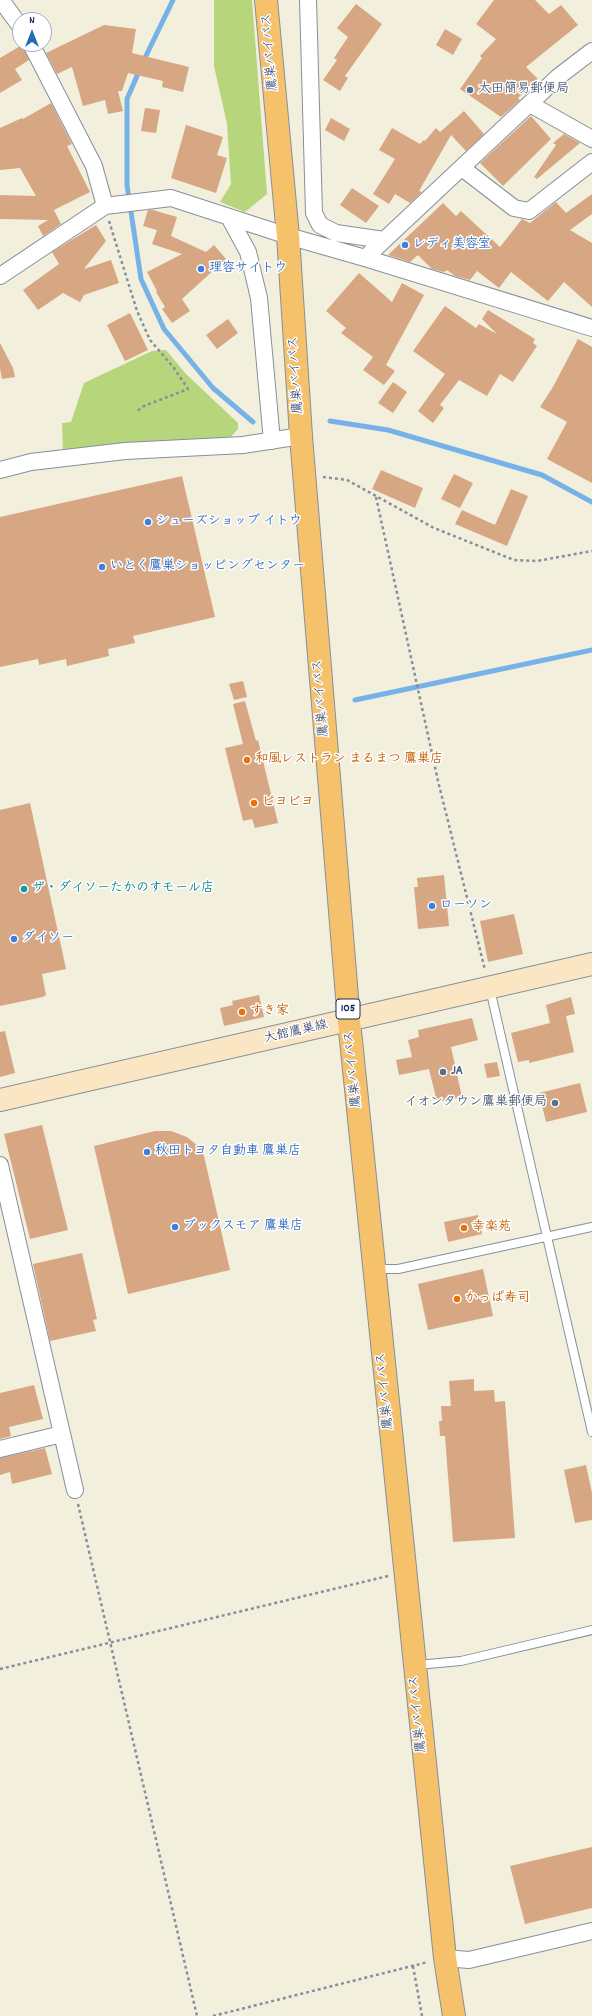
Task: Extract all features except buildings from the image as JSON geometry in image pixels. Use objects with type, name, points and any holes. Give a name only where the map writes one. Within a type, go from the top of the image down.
[{"type":"highway","name":"鷹巣バイパス","points":[[266,0],[288,236],[304,477],[349,1021],[404,1572],[445,1958],[454,2016]]},
{"type":"main road","name":"大館鷹巣線","points":[[0,1100],[592,964]]},
{"type":"street","points":[[1,0],[12,15]]},
{"type":"street","points":[[308,0],[314,213],[320,225],[336,233],[384,240]]},
{"type":"street","points":[[365,258],[558,77],[592,51]]},
{"type":"street","points":[[35,52],[94,166],[105,206]]},
{"type":"street","points":[[530,104],[592,139]]},
{"type":"street","points":[[462,168],[514,208],[529,211],[592,162]]},
{"type":"street","points":[[0,276],[105,206],[171,198],[288,236],[590,324]]},
{"type":"street","points":[[229,217],[248,252],[259,298],[272,441]]},
{"type":"street","points":[[0,470],[31,462],[125,451],[242,445],[301,436]]},
{"type":"street","points":[[0,1165],[75,1490]]},
{"type":"street","points":[[0,1449],[62,1434]]},
{"type":"street","points":[[445,1958],[469,1960],[592,1931]]},
{"type":"lane","points":[[490,988],[592,1432]]},
{"type":"lane","points":[[374,1269],[398,1269],[592,1227]]},
{"type":"lane","points":[[414,1665],[461,1661],[592,1630]]},
{"type":"path","points":[[105,206],[137,311],[150,340],[174,368],[188,389],[144,406],[136,412]]},
{"type":"path","points":[[304,477],[331,477],[347,480],[434,528],[514,560],[536,561],[592,551]]},
{"type":"path","points":[[376,497],[438,781],[490,988]]},
{"type":"path","points":[[75,1490],[198,2016]]},
{"type":"path","points":[[0,1669],[404,1572]]},
{"type":"path","points":[[213,2016],[445,1958]]},
{"type":"path","points":[[413,1966],[422,2016]]},
{"type":"green space","points":[[214,0],[252,0],[267,194],[245,212],[220,202],[231,184],[227,124],[214,66]]},
{"type":"green space","points":[[166,350],[186,374],[238,423],[238,429],[229,439],[63,451],[62,423],[71,422],[84,383],[152,351]]},
{"type":"waterway","points":[[143,62],[173,0]]},
{"type":"waterway","points":[[140,69],[127,99],[127,185],[141,279],[164,329],[213,388],[253,422]]},
{"type":"waterway","points":[[330,421],[388,430],[542,475],[592,502]]},
{"type":"waterway","points":[[355,700],[592,650]]},
{"type":"place","name":"太田簡易郵便局","points":[[470,90]]},
{"type":"place","name":"レディ美容室","points":[[405,245]]},
{"type":"place","name":"理容サイトウ","points":[[201,269]]},
{"type":"place","name":"シューズショップ イトウ","points":[[148,522]]},
{"type":"place","name":"いとく鷹巣ショッピングセンター","points":[[102,567]]},
{"type":"place","name":"和風レストラン まるまつ 鷹巣店","points":[[247,760]]},
{"type":"place","name":"ピヨピヨ","points":[[254,803]]},
{"type":"place","name":"ザ・ダイソーたかのすモール店","points":[[24,889]]},
{"type":"place","name":"ローソン","points":[[432,906]]},
{"type":"place","name":"ダイソー","points":[[14,939]]},
{"type":"place","name":"すき家","points":[[242,1012]]},
{"type":"place","name":"JA","points":[[443,1072]]},
{"type":"place","name":"イオンタウン鷹巣郵便局","points":[[555,1103]]},
{"type":"place","name":"秋田トヨタ自動車 鷹巣店","points":[[147,1152]]},
{"type":"place","name":"ブックスモア 鷹巣店","points":[[175,1227]]},
{"type":"place","name":"幸楽苑","points":[[464,1228]]},
{"type":"place","name":"かっぱ寿司","points":[[457,1299]]}]
